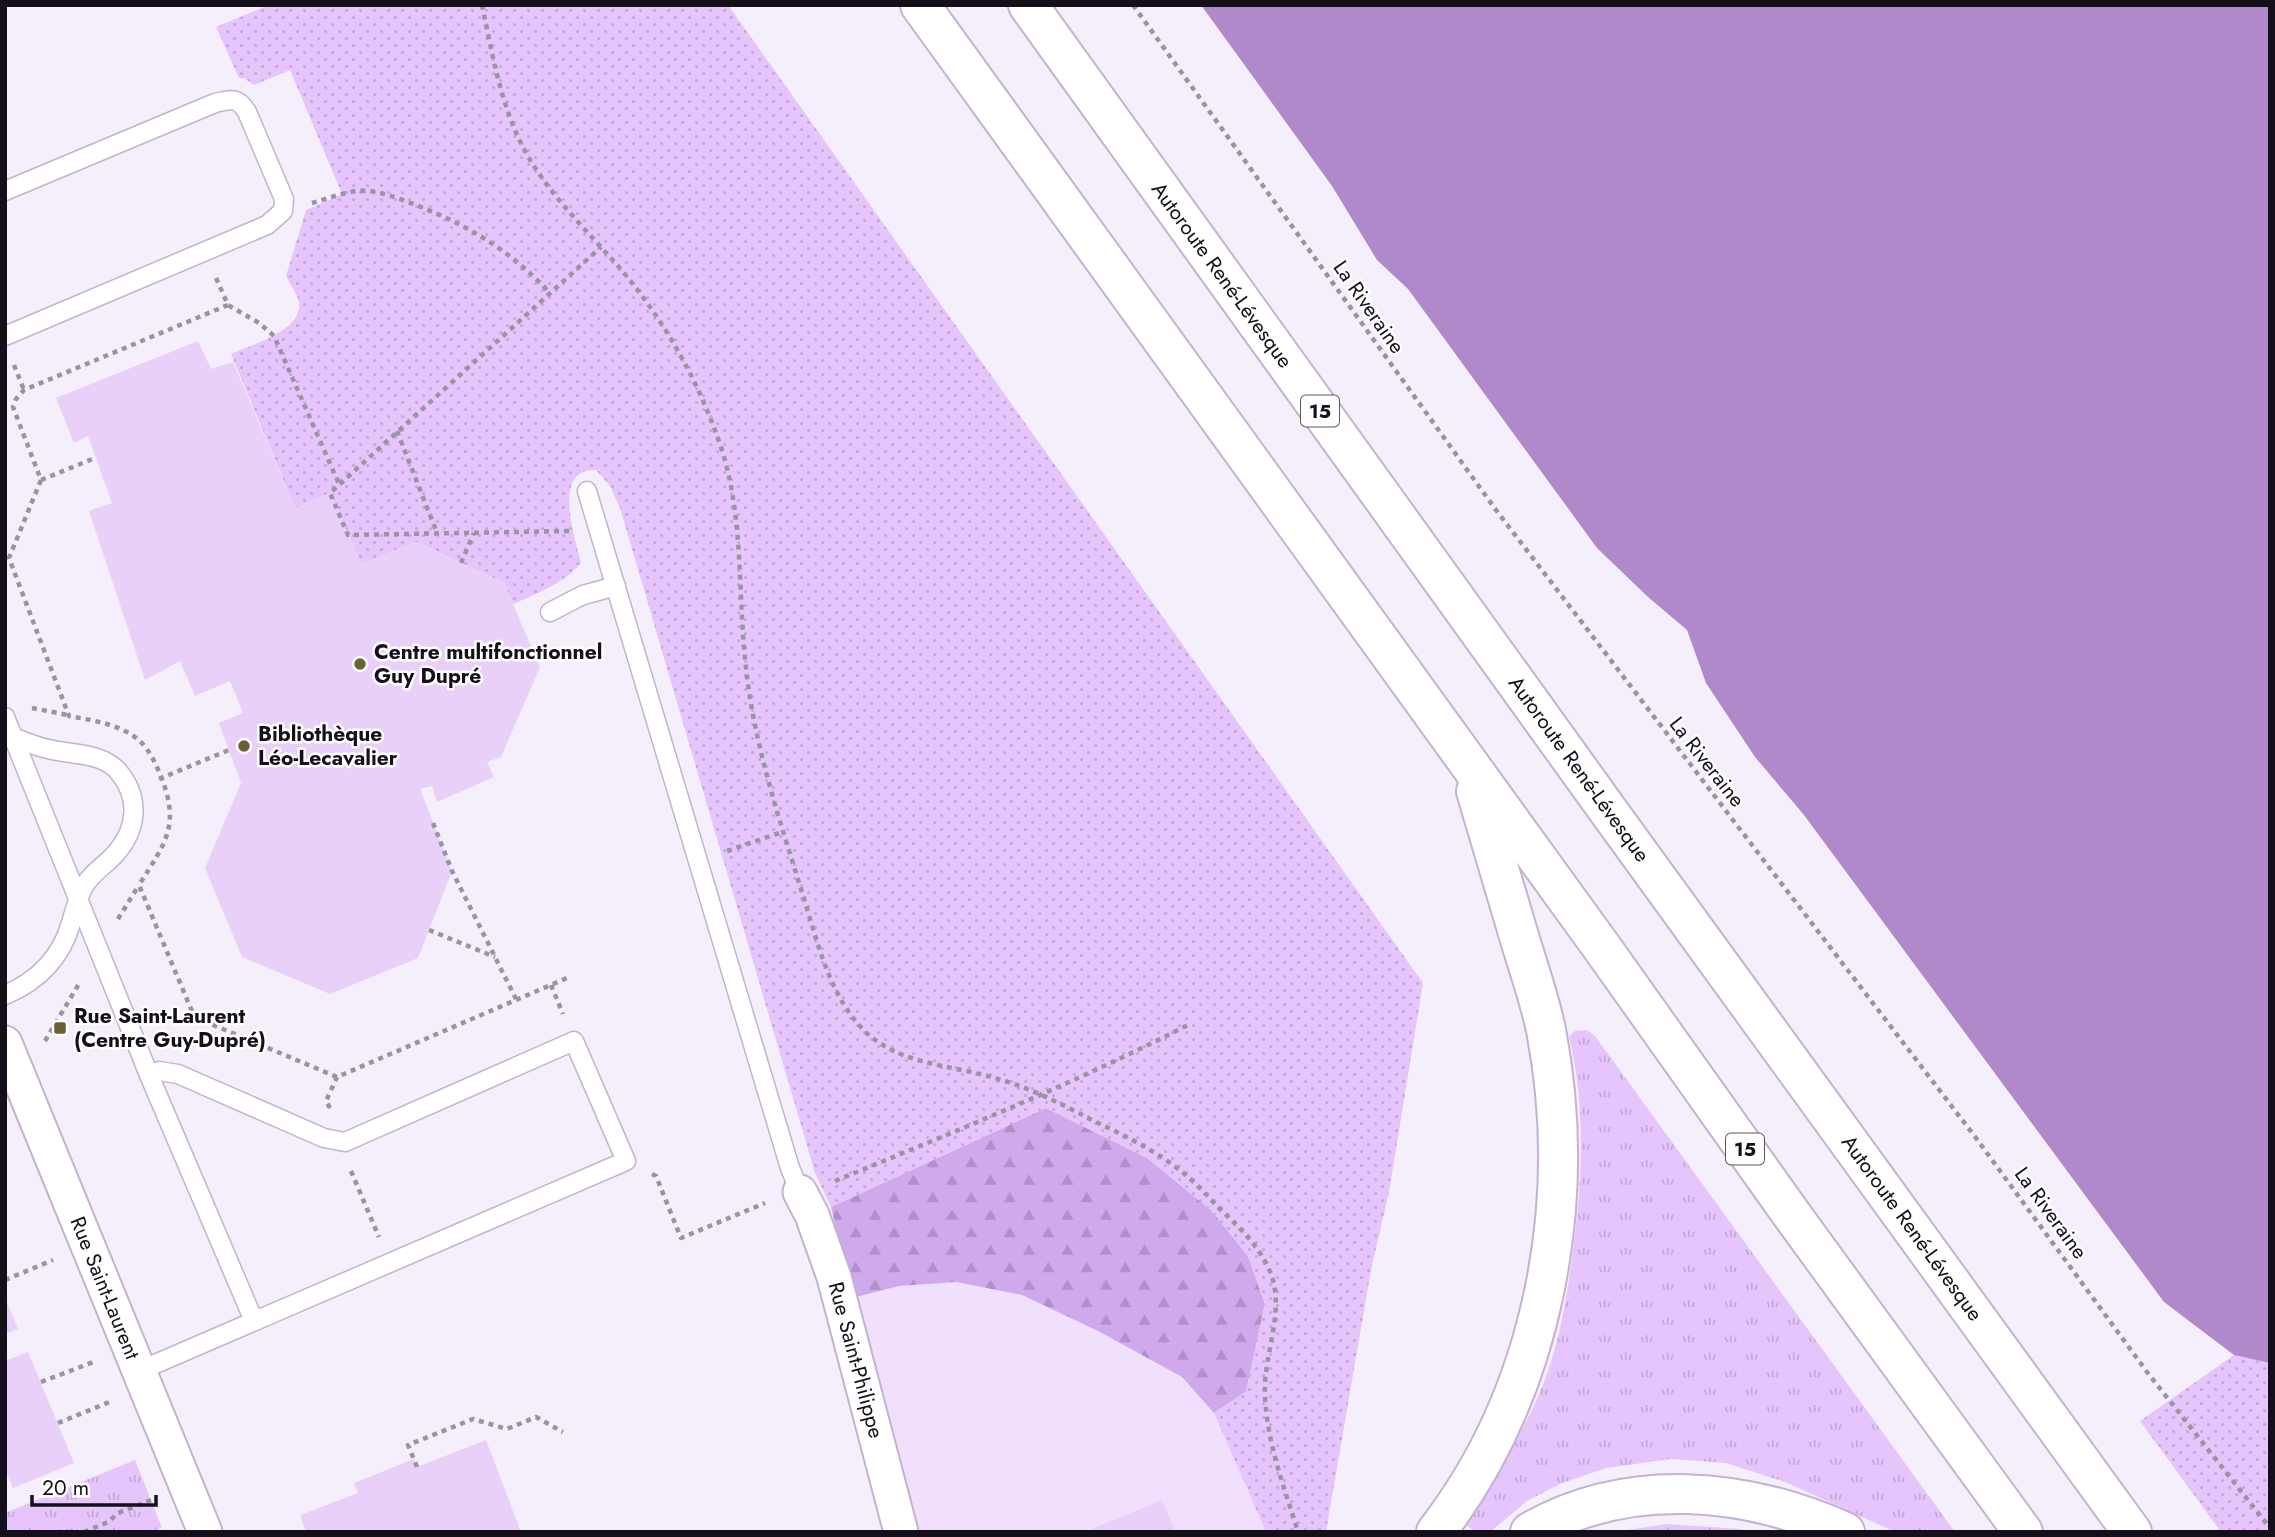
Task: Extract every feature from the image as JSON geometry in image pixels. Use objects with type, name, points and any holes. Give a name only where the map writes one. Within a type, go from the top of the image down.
[{"type":"highway","name":"15","points":[[920,5],[2023,1532]]},
{"type":"highway","name":"Autoroute René-Lévesque","points":[[1028,5],[1604,806],[2132,1532]]},
{"type":"highway","points":[[1436,1532],[1486,1453],[1516,1388],[1546,1287],[1558,1180],[1555,1094],[1545,1030],[1469,766]]},
{"type":"highway","points":[[1530,1532],[1589,1506],[1649,1495],[1686,1493],[1754,1501],[1792,1511],[1845,1532]]},
{"type":"street","name":"Rue Saint-Laurent","points":[[5,1043],[205,1532]]},
{"type":"street","name":"Rue Saint-Philippe","points":[[800,1192],[817,1228],[834,1276],[901,1532]]},
{"type":"lane","points":[[5,191],[215,103],[232,99],[242,103],[247,112],[284,199],[283,211],[267,225],[5,336]]},
{"type":"lane","points":[[587,491],[790,1168],[800,1192]]},
{"type":"lane","points":[[550,612],[583,595],[617,586]]},
{"type":"lane","points":[[5,717],[9,736],[79,896],[149,1075],[254,1321]]},
{"type":"lane","points":[[5,995],[30,983],[44,971],[63,944],[79,896],[86,883],[116,853],[127,837],[134,821],[135,805],[130,790],[111,764],[88,756],[47,749],[9,736]]},
{"type":"lane","points":[[139,1371],[626,1161],[574,1041],[345,1142],[324,1138],[178,1073],[159,1071],[149,1075]]},
{"type":"path","points":[[482,5],[505,102],[523,148],[549,188],[648,303],[693,379],[719,439],[734,511],[750,698],[782,832],[831,978],[844,1004],[859,1026],[875,1040],[910,1059],[1001,1079],[1042,1095],[1124,1135],[1168,1161],[1190,1178],[1261,1254],[1273,1278],[1278,1305],[1265,1388],[1268,1430],[1275,1462],[1298,1532]]},
{"type":"path","name":"La Riveraine","points":[[1133,5],[1496,510],[1976,1138],[2147,1372],[2270,1528]]},
{"type":"path","points":[[342,194],[368,191],[408,202],[457,223],[498,246],[526,268],[549,292]]},
{"type":"path","points":[[574,531],[348,535],[330,493],[601,247]]},
{"type":"path","points":[[212,270],[228,305],[274,336],[340,485]]},
{"type":"path","points":[[69,716],[9,558],[41,480],[13,407],[24,390],[228,305]]},
{"type":"path","points":[[397,431],[437,533]]},
{"type":"path","points":[[41,480],[95,458]]},
{"type":"path","points":[[461,563],[474,533]]},
{"type":"path","points":[[29,707],[113,726],[132,736],[149,750],[162,778],[171,805],[170,825],[162,850],[116,923]]},
{"type":"path","points":[[162,778],[229,750]]},
{"type":"path","points":[[433,823],[452,871],[516,999]]},
{"type":"path","points":[[698,861],[782,832]]},
{"type":"path","points":[[139,885],[191,1009],[199,1018],[337,1077]]},
{"type":"path","points":[[429,930],[495,957]]},
{"type":"path","points":[[332,1111],[326,1101],[337,1077],[567,978]]},
{"type":"path","points":[[43,1044],[80,982]]},
{"type":"path","points":[[834,1182],[1042,1095],[1121,1060],[1188,1026]]},
{"type":"path","points":[[348,1163],[383,1247]]},
{"type":"path","points":[[656,1176],[681,1238],[766,1202]]},
{"type":"path","points":[[5,1280],[57,1258]]},
{"type":"path","points":[[41,1382],[98,1360]]},
{"type":"path","points":[[58,1423],[114,1400]]},
{"type":"path","points":[[417,1467],[408,1445],[474,1419],[507,1429],[536,1417],[563,1432]]},
{"type":"path","points":[[84,1532],[108,1522],[118,1513],[155,1498]]},
{"type":"path","points":[[57,1532],[71,1532]]},
{"type":"shaded area","points":[[1201,5],[2270,5],[2270,1363],[2234,1355],[2164,1302],[1804,815],[1755,757],[1706,683],[1687,630],[1597,548],[1408,289],[1377,260],[1332,186]]},
{"type":"shaded area","points":[[956,1282],[1022,1295],[1098,1331],[1182,1377],[1214,1413],[1266,1532],[917,1532],[852,1298],[899,1286]]},
{"type":"green space","points":[[269,5],[728,5],[1423,983],[1389,1192],[1371,1270],[1326,1532],[1266,1532],[1214,1413],[1246,1391],[1265,1304],[1248,1256],[1211,1210],[1147,1158],[1046,1108],[831,1207],[815,1173],[620,508],[610,486],[596,470],[582,472],[574,480],[570,492],[571,522],[581,563],[558,582],[513,604],[504,583],[416,542],[361,564],[330,493],[295,508],[231,354],[263,341],[293,321],[299,302],[286,276],[306,210],[342,194],[290,70],[254,85],[244,78],[239,78],[216,27]]},
{"type":"green space","points":[[1587,1030],[1595,1036],[1955,1532],[1895,1532],[1785,1482],[1726,1463],[1671,1459],[1606,1468],[1560,1484],[1527,1501],[1490,1532],[1475,1532],[1464,1523],[1503,1463],[1529,1415],[1544,1383],[1559,1333],[1578,1208],[1581,1150],[1575,1064],[1569,1036],[1575,1031]]},
{"type":"green space","points":[[1046,1108],[1147,1158],[1211,1210],[1248,1256],[1265,1304],[1246,1392],[1214,1413],[1182,1377],[1098,1331],[1022,1295],[956,1282],[899,1286],[852,1298],[831,1207]]},
{"type":"green space","points":[[2234,1355],[2270,1363],[2270,1532],[2221,1532],[2140,1421]]},
{"type":"green space","points":[[135,1460],[162,1528],[153,1532],[5,1532],[5,1513]]},
{"type":"green space","points":[[1667,1524],[1740,1529],[1750,1532],[1614,1532]]},
{"type":"building","name":"Centre multifonctionnel Guy Dupré","points":[[198,341],[211,369],[233,362],[295,508],[330,493],[361,564],[415,542],[504,583],[540,667],[501,757],[487,762],[494,777],[437,802],[432,786],[420,789],[452,871],[418,958],[330,994],[242,957],[205,868],[241,783],[219,723],[243,713],[230,681],[195,696],[180,661],[145,680],[89,511],[112,503],[88,436],[74,443],[56,398]]},
{"type":"building","points":[[5,1297],[18,1329],[5,1334]]},
{"type":"building","points":[[28,1352],[74,1463],[13,1488],[5,1469],[5,1361]]},
{"type":"building","points":[[486,1440],[521,1532],[306,1532],[300,1515],[358,1493],[354,1483],[414,1459],[417,1467]]},
{"type":"building","points":[[1162,1500],[1175,1532],[1084,1532]]},
{"type":"place","name":"Centre multifonctionnel Guy Dupré","points":[[360,664]]},
{"type":"place","name":"Bibliothèque Léo-Lecavalier","points":[[244,746]]},
{"type":"place","name":"Rue Saint-Laurent (Centre Guy-Dupré)","points":[[60,1028]]}]
